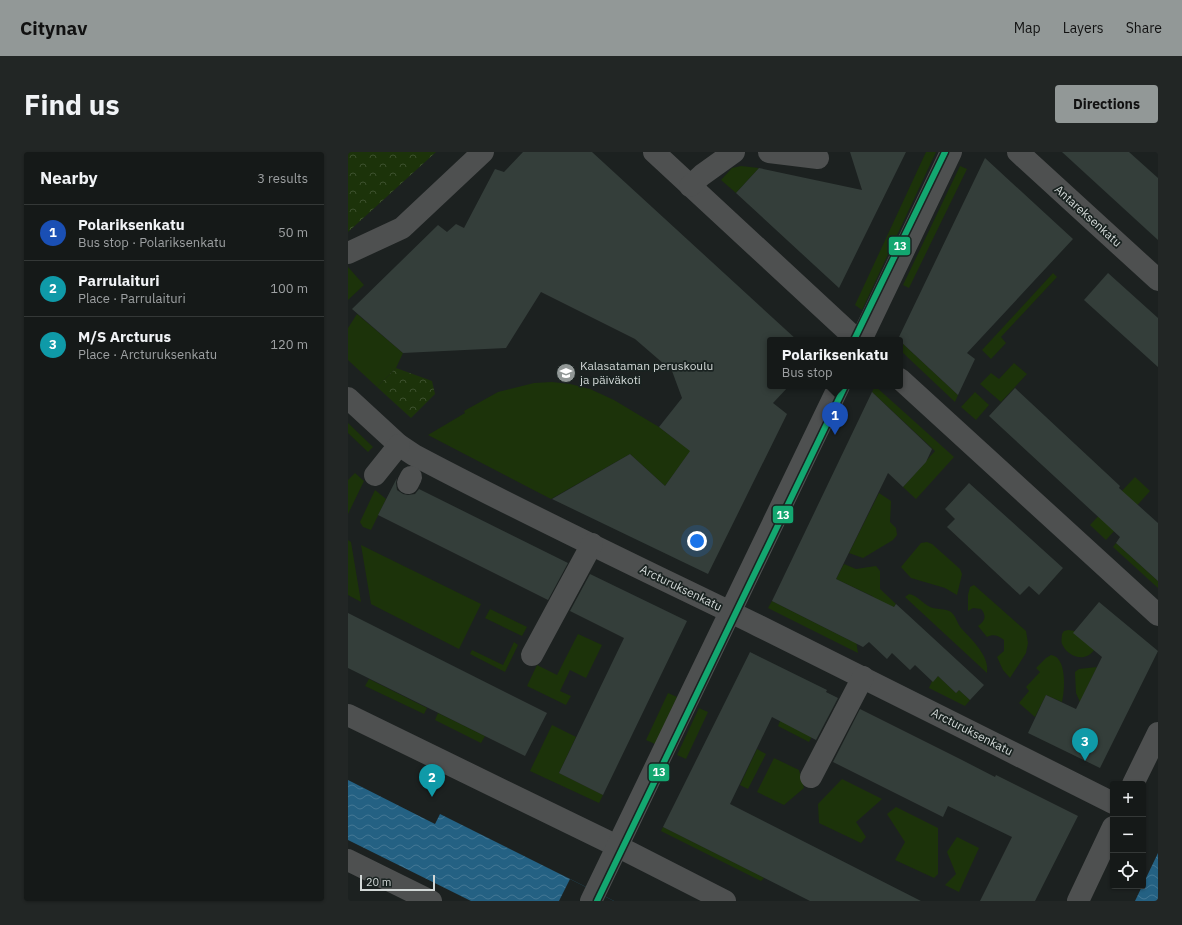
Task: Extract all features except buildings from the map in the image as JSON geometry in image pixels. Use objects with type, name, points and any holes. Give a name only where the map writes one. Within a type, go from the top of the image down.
[{"type":"street","points":[[348,253],[402,228],[483,152]]},
{"type":"street","points":[[654,152],[854,337]]},
{"type":"street","points":[[690,186],[702,175],[734,152]]},
{"type":"street","points":[[769,152],[818,158]]},
{"type":"street","points":[[862,337],[951,152]]},
{"type":"street","name":"Antareksenkatu","points":[[1018,152],[1158,280]]},
{"type":"street","points":[[903,383],[1158,615]]},
{"type":"street","points":[[593,896],[839,389]]},
{"type":"street","name":"Arcturuksenkatu","points":[[348,398],[399,445],[418,458],[863,677],[1110,801]]},
{"type":"street","points":[[375,475],[399,445]]},
{"type":"street","points":[[532,655],[592,544]]},
{"type":"street","points":[[811,777],[863,677]]},
{"type":"street","points":[[348,715],[618,846],[725,901]]},
{"type":"street","points":[[1134,781],[1158,733]]},
{"type":"street","points":[[1078,901],[1110,833]]},
{"type":"street","points":[[348,860],[431,901]]},
{"type":"green space","points":[[348,152],[436,152],[348,232]]},
{"type":"green space","points":[[926,152],[936,152],[862,310],[855,305]]},
{"type":"green space","points":[[741,166],[759,168],[736,193],[721,180],[732,168]]},
{"type":"green space","points":[[960,166],[967,169],[909,288],[903,285]]},
{"type":"green space","points":[[348,267],[364,285],[348,300]]},
{"type":"green space","points":[[1053,273],[1057,277],[1001,337],[1006,343],[991,359],[982,350]]},
{"type":"green space","points":[[357,314],[403,353],[396,368],[377,387],[348,360],[348,328]]},
{"type":"green space","points":[[903,344],[958,395],[955,402],[903,353]]},
{"type":"green space","points":[[1014,363],[1027,374],[1001,402],[980,384],[991,373],[999,379]]},
{"type":"green space","points":[[396,368],[432,381],[435,394],[411,418],[377,387]]},
{"type":"green space","points":[[552,382],[570,384],[590,389],[614,400],[659,427],[677,441],[691,442],[692,449],[665,486],[630,454],[551,499],[428,435],[465,413],[464,411],[498,392],[534,383]]},
{"type":"green space","points":[[874,389],[878,389],[954,457],[916,499],[903,487],[935,451],[872,392]]},
{"type":"green space","points":[[975,392],[989,405],[976,420],[961,407]]},
{"type":"green space","points":[[348,423],[373,447],[368,452],[348,433]]},
{"type":"green space","points":[[355,473],[364,481],[348,514],[348,480]]},
{"type":"green space","points":[[1135,477],[1150,491],[1106,540],[1090,525]]},
{"type":"green space","points":[[375,490],[386,499],[371,530],[363,527],[360,522]]},
{"type":"green space","points":[[879,493],[891,501],[890,522],[896,528],[897,535],[893,540],[863,558],[849,553]]},
{"type":"green space","points":[[348,540],[351,542],[361,602],[348,595]]},
{"type":"green space","points":[[927,542],[932,544],[960,569],[962,574],[957,595],[945,588],[911,578],[901,567],[921,543]]},
{"type":"green space","points":[[1116,543],[1158,581],[1158,588],[1113,547]]},
{"type":"green space","points":[[361,545],[481,604],[459,649],[371,604]]},
{"type":"green space","points":[[844,564],[856,569],[876,566],[880,571],[880,589],[896,604],[889,613],[872,596],[836,579]]},
{"type":"green space","points":[[974,585],[1026,631],[1028,643],[1026,653],[1010,678],[1003,670],[997,657],[1004,651],[1004,640],[996,636],[987,637],[978,626],[985,616],[981,609],[973,608],[968,611],[968,595],[970,587]]},
{"type":"green space","points":[[909,594],[915,596],[930,607],[946,610],[953,614],[961,628],[983,654],[986,660],[987,673],[905,597]]},
{"type":"green space","points":[[772,601],[851,641],[856,640],[858,653],[768,608]]},
{"type":"green space","points":[[490,609],[527,627],[522,636],[485,618]]},
{"type":"green space","points":[[1064,631],[1075,631],[1094,650],[1090,654],[1082,657],[1077,657],[1068,652],[1062,644],[1062,634]]},
{"type":"green space","points":[[578,634],[602,645],[586,678],[570,670],[560,691],[571,696],[566,705],[527,686],[537,665],[557,675]]},
{"type":"green space","points":[[514,642],[518,645],[505,672],[470,654],[472,650],[503,665]]},
{"type":"green space","points":[[1051,655],[1056,657],[1060,662],[1064,675],[1062,702],[1046,695],[1035,717],[1019,703],[1029,691],[1026,687],[1040,672],[1036,668]]},
{"type":"green space","points":[[1097,667],[1080,702],[1076,693],[1075,672],[1079,669]]},
{"type":"green space","points":[[938,676],[956,693],[959,690],[970,700],[965,706],[929,688],[932,681]]},
{"type":"green space","points":[[369,679],[427,708],[424,714],[365,686]]},
{"type":"green space","points":[[668,693],[677,697],[655,744],[646,740]]},
{"type":"green space","points":[[699,708],[708,712],[686,759],[677,755]]},
{"type":"green space","points":[[438,713],[485,736],[481,743],[435,720]]},
{"type":"green space","points":[[780,721],[818,724],[809,742],[778,726]]},
{"type":"green space","points":[[552,725],[576,737],[559,773],[603,795],[599,803],[530,771]]},
{"type":"green space","points":[[757,749],[766,754],[748,789],[740,785]]},
{"type":"green space","points":[[774,758],[799,770],[804,788],[784,805],[757,792]]},
{"type":"green space","points":[[842,779],[882,799],[856,822],[866,837],[861,843],[819,823],[818,804]]},
{"type":"green space","points":[[896,807],[938,828],[938,874],[934,878],[895,860],[905,842],[887,814]]},
{"type":"green space","points":[[663,827],[764,878],[761,881],[661,831]]},
{"type":"green space","points":[[957,837],[979,848],[959,892],[945,885],[956,874],[947,852]]},
{"type":"water","points":[[348,780],[435,824],[440,814],[614,901],[471,901],[348,840]]},
{"type":"water","points":[[1158,853],[1158,901],[1135,901],[1141,889],[1146,889],[1146,878]]},
{"type":"pier","points":[[570,879],[614,901],[559,901]]},
{"type":"transit line","name":"13","points":[[855,337],[945,152]]},
{"type":"transit line","name":"13","points":[[597,901],[844,389]]},
{"type":"place","name":"Kalasataman peruskoulu ja päiväkoti","points":[[566,373]]},
{"type":"place","name":"Polariksenkatu","points":[[835,435]]},
{"type":"place","name":"M/S Arcturus","points":[[1085,761]]},
{"type":"place","name":"Parrulaituri","points":[[432,797]]}]
